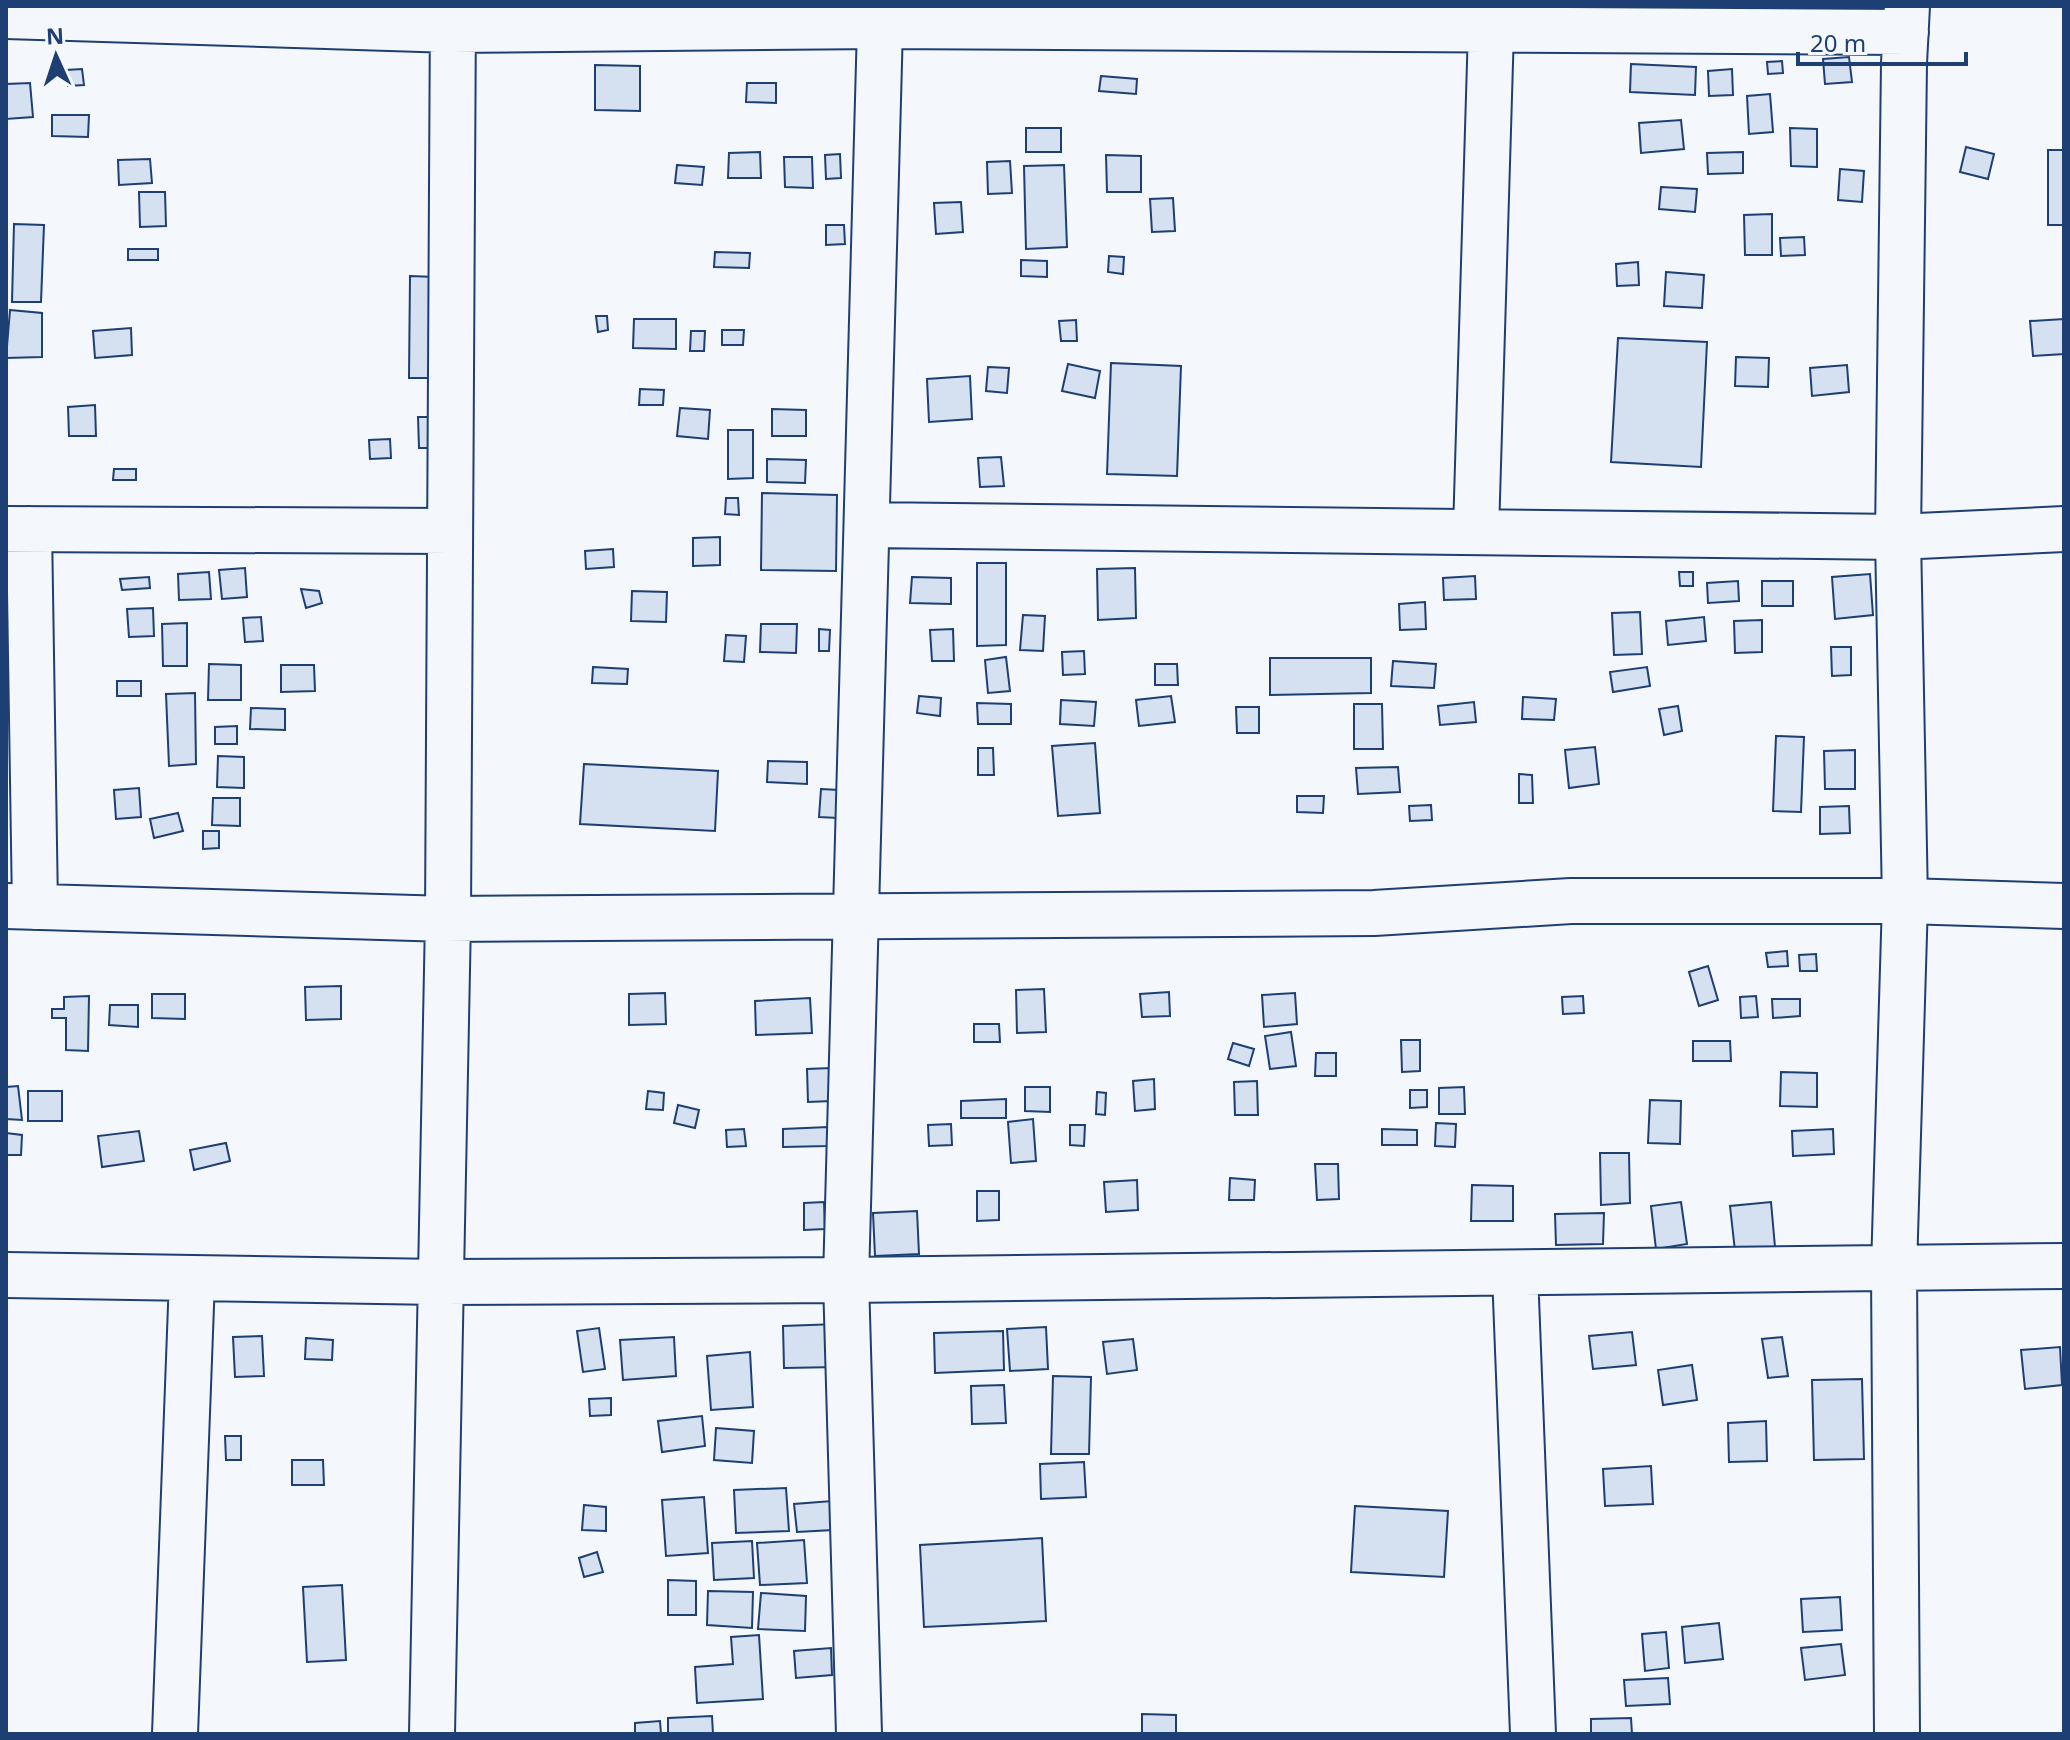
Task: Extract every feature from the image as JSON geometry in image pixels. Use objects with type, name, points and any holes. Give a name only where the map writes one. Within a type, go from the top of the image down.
[{"type":"street","points":[[11,13],[880,26],[1491,29],[1907,19],[1898,537],[1905,901],[1894,1269],[1897,1734]]},
{"type":"street","points":[[432,1734],[448,919],[453,18]]},
{"type":"street","points":[[859,1734],[846,1280],[880,26]]},
{"type":"street","points":[[1476,532],[1491,29]]},
{"type":"street","points":[[867,525],[1898,537],[2064,529]]},
{"type":"street","points":[[450,531],[18,529],[21,906],[448,919],[1374,913],[1571,901],[1905,901],[2064,906]]},
{"type":"street","points":[[6,1275],[440,1282],[2064,1266]]},
{"type":"street","points":[[1515,1273],[1533,1734]]},
{"type":"street","points":[[175,1734],[192,1279]]},
{"type":"building","points":[[1849,57],[1852,82],[1825,84],[1823,59]]},
{"type":"building","points":[[1782,61],[1783,73],[1768,74],[1767,62]]},
{"type":"building","points":[[1631,64],[1696,67],[1695,95],[1630,92]]},
{"type":"building","points":[[595,65],[640,66],[640,111],[595,110]]},
{"type":"building","points":[[82,69],[84,85],[68,86],[66,70]]},
{"type":"building","points":[[1732,69],[1733,95],[1709,96],[1708,71]]},
{"type":"building","points":[[1101,76],[1137,79],[1136,94],[1099,91]]},
{"type":"building","points":[[30,83],[33,117],[6,119],[6,84]]},
{"type":"building","points":[[747,83],[776,83],[776,103],[746,102]]},
{"type":"building","points":[[1770,94],[1773,132],[1749,134],[1747,96]]},
{"type":"building","points":[[52,115],[89,115],[88,137],[52,136]]},
{"type":"building","points":[[1681,120],[1684,149],[1641,153],[1639,123]]},
{"type":"building","points":[[1026,128],[1061,128],[1061,152],[1026,152]]},
{"type":"building","points":[[1790,128],[1817,129],[1817,167],[1791,166]]},
{"type":"building","points":[[1966,147],[1994,154],[1988,179],[1960,172]]},
{"type":"building","points":[[2048,150],[2064,150],[2064,225],[2048,225]]},
{"type":"building","points":[[760,152],[761,178],[728,178],[729,153]]},
{"type":"building","points":[[1743,152],[1743,173],[1708,174],[1707,153]]},
{"type":"building","points":[[840,154],[841,178],[826,179],[825,155]]},
{"type":"building","points":[[1106,155],[1141,156],[1141,192],[1107,192]]},
{"type":"building","points":[[784,157],[812,157],[813,188],[785,187]]},
{"type":"building","points":[[150,159],[152,183],[119,185],[118,160]]},
{"type":"building","points":[[1010,161],[1012,193],[988,194],[987,162]]},
{"type":"building","points":[[677,165],[704,167],[702,185],[675,183]]},
{"type":"building","points":[[1064,165],[1067,247],[1026,249],[1024,166]]},
{"type":"building","points":[[1840,169],[1864,171],[1862,202],[1838,200]]},
{"type":"building","points":[[1661,187],[1697,189],[1695,212],[1659,209]]},
{"type":"building","points":[[139,192],[165,192],[166,226],[140,227]]},
{"type":"building","points":[[1173,198],[1175,231],[1152,232],[1150,199]]},
{"type":"building","points":[[961,202],[963,232],[936,234],[934,203]]},
{"type":"building","points":[[1772,214],[1772,255],[1745,255],[1744,215]]},
{"type":"building","points":[[14,224],[44,225],[41,302],[12,302]]},
{"type":"building","points":[[826,225],[844,225],[845,244],[826,245]]},
{"type":"building","points":[[1804,237],[1805,255],[1781,256],[1780,238]]},
{"type":"building","points":[[128,249],[158,249],[158,260],[128,260]]},
{"type":"building","points":[[715,252],[750,253],[749,268],[714,267]]},
{"type":"building","points":[[1109,256],[1124,257],[1123,274],[1108,272]]},
{"type":"building","points":[[1021,260],[1047,261],[1047,277],[1021,276]]},
{"type":"building","points":[[1638,262],[1639,285],[1617,286],[1616,264]]},
{"type":"building","points":[[1666,272],[1704,275],[1702,308],[1664,306]]},
{"type":"building","points":[[410,276],[435,277],[434,378],[409,378]]},
{"type":"building","points":[[10,310],[42,313],[42,357],[6,358]]},
{"type":"building","points":[[596,316],[607,316],[608,330],[598,332]]},
{"type":"building","points":[[634,319],[676,319],[676,349],[633,348]]},
{"type":"building","points":[[2064,319],[2064,354],[2033,356],[2030,321]]},
{"type":"building","points":[[1076,320],[1077,341],[1061,341],[1059,321]]},
{"type":"building","points":[[131,328],[132,355],[95,358],[93,331]]},
{"type":"building","points":[[722,330],[744,330],[743,345],[722,345]]},
{"type":"building","points":[[691,331],[705,331],[704,351],[690,351]]},
{"type":"building","points":[[1618,338],[1707,342],[1701,467],[1611,462]]},
{"type":"building","points":[[1736,357],[1769,358],[1768,387],[1735,386]]},
{"type":"building","points":[[1111,363],[1181,366],[1177,476],[1107,474]]},
{"type":"building","points":[[1068,364],[1100,371],[1095,398],[1062,391]]},
{"type":"building","points":[[1847,365],[1849,392],[1812,396],[1810,368]]},
{"type":"building","points":[[988,367],[1009,368],[1007,393],[986,391]]},
{"type":"building","points":[[970,376],[972,419],[929,422],[927,379]]},
{"type":"building","points":[[640,389],[664,390],[663,405],[639,405]]},
{"type":"building","points":[[95,405],[96,436],[69,436],[68,407]]},
{"type":"building","points":[[680,408],[710,410],[708,439],[677,436]]},
{"type":"building","points":[[772,409],[806,410],[806,436],[772,436]]},
{"type":"building","points":[[418,417],[439,417],[439,448],[419,448]]},
{"type":"building","points":[[728,430],[753,430],[753,478],[728,479]]},
{"type":"building","points":[[390,439],[391,458],[370,459],[369,440]]},
{"type":"building","points":[[1001,457],[1004,486],[980,487],[978,458]]},
{"type":"building","points":[[767,459],[806,460],[805,483],[767,482]]},
{"type":"building","points":[[114,469],[136,469],[136,480],[113,480]]},
{"type":"building","points":[[762,493],[837,495],[836,571],[761,570]]},
{"type":"building","points":[[726,498],[738,498],[739,515],[725,514]]},
{"type":"building","points":[[720,537],[720,565],[693,566],[693,538]]},
{"type":"building","points":[[613,549],[614,567],[586,569],[585,551]]},
{"type":"building","points":[[977,563],[1006,563],[1006,645],[977,646]]},
{"type":"building","points":[[245,568],[247,597],[222,599],[219,570]]},
{"type":"building","points":[[1135,568],[1136,618],[1098,620],[1097,569]]},
{"type":"building","points":[[209,572],[211,599],[179,600],[178,574]]},
{"type":"building","points":[[1679,572],[1693,572],[1693,586],[1680,586]]},
{"type":"building","points":[[1870,574],[1873,615],[1835,619],[1832,577]]},
{"type":"building","points":[[1475,576],[1476,599],[1444,600],[1443,578]]},
{"type":"building","points":[[149,577],[150,588],[122,590],[120,579]]},
{"type":"building","points":[[912,577],[951,578],[951,604],[910,603]]},
{"type":"building","points":[[1738,581],[1739,601],[1708,603],[1707,583]]},
{"type":"building","points":[[1762,581],[1793,581],[1793,606],[1762,606]]},
{"type":"building","points":[[301,589],[319,591],[322,603],[306,608]]},
{"type":"building","points":[[632,591],[667,592],[666,622],[631,621]]},
{"type":"building","points":[[1425,602],[1426,629],[1400,630],[1399,604]]},
{"type":"building","points":[[153,608],[154,636],[129,637],[127,609]]},
{"type":"building","points":[[1640,612],[1642,654],[1614,655],[1612,613]]},
{"type":"building","points":[[1023,615],[1045,616],[1043,651],[1020,650]]},
{"type":"building","points":[[261,617],[263,641],[245,642],[243,618]]},
{"type":"building","points":[[1704,617],[1706,641],[1668,645],[1666,621]]},
{"type":"building","points":[[1762,620],[1762,652],[1735,653],[1734,621]]},
{"type":"building","points":[[187,623],[187,666],[163,666],[162,624]]},
{"type":"building","points":[[761,624],[797,624],[796,653],[760,652]]},
{"type":"building","points":[[819,629],[830,630],[829,651],[819,651]]},
{"type":"building","points":[[953,629],[954,661],[932,661],[930,630]]},
{"type":"building","points":[[726,635],[746,636],[744,662],[724,661]]},
{"type":"building","points":[[1831,647],[1851,647],[1851,675],[1832,676]]},
{"type":"building","points":[[1084,651],[1085,674],[1063,675],[1062,652]]},
{"type":"building","points":[[1006,657],[1010,691],[988,693],[985,660]]},
{"type":"building","points":[[1270,658],[1371,658],[1371,693],[1270,695]]},
{"type":"building","points":[[1393,661],[1436,664],[1434,688],[1391,686]]},
{"type":"building","points":[[209,664],[241,665],[241,700],[208,700]]},
{"type":"building","points":[[1155,664],[1177,664],[1178,685],[1155,685]]},
{"type":"building","points":[[281,665],[314,665],[315,691],[281,692]]},
{"type":"building","points":[[593,667],[628,669],[627,684],[592,683]]},
{"type":"building","points":[[1647,667],[1650,686],[1613,692],[1610,672]]},
{"type":"building","points":[[117,681],[141,681],[141,696],[117,696]]},
{"type":"building","points":[[195,693],[196,764],[169,766],[166,694]]},
{"type":"building","points":[[919,696],[941,698],[940,716],[917,713]]},
{"type":"building","points":[[1171,696],[1175,722],[1139,726],[1136,700]]},
{"type":"building","points":[[1523,697],[1556,699],[1554,720],[1522,719]]},
{"type":"building","points":[[1061,700],[1096,702],[1094,726],[1060,724]]},
{"type":"building","points":[[1474,702],[1476,722],[1440,725],[1438,706]]},
{"type":"building","points":[[977,703],[1011,704],[1011,724],[978,724]]},
{"type":"building","points":[[1354,704],[1382,704],[1383,749],[1354,749]]},
{"type":"building","points":[[1678,706],[1682,731],[1664,735],[1659,709]]},
{"type":"building","points":[[1236,707],[1259,707],[1259,733],[1237,733]]},
{"type":"building","points":[[251,708],[285,709],[285,730],[250,729]]},
{"type":"building","points":[[237,726],[237,744],[215,744],[215,727]]},
{"type":"building","points":[[1776,736],[1804,737],[1801,812],[1773,811]]},
{"type":"building","points":[[1095,743],[1100,813],[1058,816],[1052,746]]},
{"type":"building","points":[[1595,747],[1599,784],[1569,788],[1565,750]]},
{"type":"building","points":[[978,748],[993,748],[994,775],[978,775]]},
{"type":"building","points":[[1855,750],[1855,789],[1825,789],[1824,751]]},
{"type":"building","points":[[218,756],[244,757],[244,788],[217,787]]},
{"type":"building","points":[[768,761],[807,762],[807,784],[767,782]]},
{"type":"building","points":[[584,764],[718,771],[715,831],[580,824]]},
{"type":"building","points":[[1398,767],[1400,792],[1358,794],[1356,768]]},
{"type":"building","points":[[1519,774],[1532,775],[1533,803],[1519,803]]},
{"type":"building","points":[[139,788],[141,817],[116,819],[114,790]]},
{"type":"building","points":[[821,789],[839,790],[838,818],[819,817]]},
{"type":"building","points":[[1297,796],[1324,796],[1323,813],[1297,812]]},
{"type":"building","points":[[213,798],[240,798],[240,826],[212,825]]},
{"type":"building","points":[[1431,805],[1432,820],[1410,821],[1409,806]]},
{"type":"building","points":[[1849,806],[1850,833],[1820,834],[1820,807]]},
{"type":"building","points":[[178,813],[183,831],[154,838],[150,819]]},
{"type":"building","points":[[203,831],[219,831],[219,848],[203,849]]},
{"type":"building","points":[[1787,951],[1788,966],[1768,967],[1766,953]]},
{"type":"building","points":[[1816,954],[1817,971],[1800,971],[1799,955]]},
{"type":"building","points":[[1708,966],[1718,1000],[1699,1006],[1689,972]]},
{"type":"building","points":[[341,986],[341,1019],[306,1020],[305,987]]},
{"type":"building","points":[[1044,989],[1046,1032],[1017,1033],[1016,990]]},
{"type":"building","points":[[1169,992],[1170,1016],[1142,1017],[1140,994]]},
{"type":"building","points":[[665,993],[666,1024],[629,1025],[629,994]]},
{"type":"building","points":[[1295,993],[1297,1024],[1264,1027],[1262,995]]},
{"type":"building","points":[[152,994],[185,994],[185,1019],[152,1018]]},
{"type":"building","points":[[89,996],[88,1051],[66,1050],[66,1018],[52,1018],[52,1009],[64,1009],[64,997]]},
{"type":"building","points":[[1583,996],[1584,1013],[1563,1014],[1562,997]]},
{"type":"building","points":[[1756,996],[1758,1017],[1741,1018],[1740,997]]},
{"type":"building","points":[[810,998],[812,1033],[756,1035],[755,1001]]},
{"type":"building","points":[[1772,999],[1800,999],[1800,1016],[1773,1018]]},
{"type":"building","points":[[110,1005],[138,1005],[138,1027],[109,1025]]},
{"type":"building","points":[[974,1024],[999,1024],[1000,1042],[974,1042]]},
{"type":"building","points":[[1291,1032],[1296,1066],[1270,1069],[1265,1036]]},
{"type":"building","points":[[1401,1040],[1420,1040],[1420,1071],[1402,1072]]},
{"type":"building","points":[[1693,1041],[1730,1041],[1731,1061],[1693,1061]]},
{"type":"building","points":[[1233,1043],[1254,1049],[1249,1066],[1228,1059]]},
{"type":"building","points":[[1316,1053],[1336,1053],[1336,1076],[1315,1076]]},
{"type":"building","points":[[831,1068],[832,1101],[808,1102],[807,1069]]},
{"type":"building","points":[[1781,1072],[1817,1073],[1817,1107],[1780,1106]]},
{"type":"building","points":[[1154,1079],[1155,1109],[1135,1111],[1133,1081]]},
{"type":"building","points":[[1257,1081],[1258,1115],[1235,1115],[1234,1082]]},
{"type":"building","points":[[18,1086],[22,1120],[6,1119],[6,1087]]},
{"type":"building","points":[[1025,1087],[1050,1087],[1050,1112],[1025,1111]]},
{"type":"building","points":[[1464,1087],[1465,1114],[1439,1114],[1439,1088]]},
{"type":"building","points":[[1410,1090],[1427,1090],[1427,1107],[1410,1108]]},
{"type":"building","points":[[28,1091],[62,1091],[62,1121],[28,1121]]},
{"type":"building","points":[[648,1091],[664,1093],[663,1110],[646,1109]]},
{"type":"building","points":[[1097,1092],[1106,1093],[1105,1115],[1096,1114]]},
{"type":"building","points":[[1006,1099],[1006,1118],[961,1118],[961,1101]]},
{"type":"building","points":[[1650,1100],[1681,1101],[1680,1144],[1648,1143]]},
{"type":"building","points":[[678,1105],[699,1110],[695,1128],[674,1123]]},
{"type":"building","points":[[1033,1119],[1036,1161],[1011,1163],[1008,1122]]},
{"type":"building","points":[[1436,1123],[1456,1124],[1455,1147],[1435,1146]]},
{"type":"building","points":[[951,1124],[952,1145],[929,1146],[928,1125]]},
{"type":"building","points":[[1070,1125],[1085,1125],[1084,1146],[1070,1145]]},
{"type":"building","points":[[828,1127],[828,1146],[783,1147],[783,1129]]},
{"type":"building","points":[[744,1129],[746,1146],[727,1147],[726,1130]]},
{"type":"building","points":[[1382,1129],[1417,1130],[1417,1145],[1382,1145]]},
{"type":"building","points":[[1833,1129],[1834,1154],[1793,1156],[1792,1131]]},
{"type":"building","points":[[139,1131],[144,1161],[102,1167],[98,1136]]},
{"type":"building","points":[[6,1133],[22,1135],[21,1155],[6,1155]]},
{"type":"building","points":[[226,1143],[230,1161],[194,1170],[190,1150]]},
{"type":"building","points":[[1600,1153],[1629,1153],[1630,1203],[1601,1205]]},
{"type":"building","points":[[1315,1164],[1338,1164],[1339,1199],[1317,1200]]},
{"type":"building","points":[[1230,1178],[1255,1180],[1254,1200],[1229,1200]]},
{"type":"building","points":[[1137,1180],[1138,1210],[1106,1212],[1104,1182]]},
{"type":"building","points":[[1472,1185],[1513,1186],[1513,1221],[1471,1221]]},
{"type":"building","points":[[977,1191],[999,1191],[999,1220],[977,1221]]},
{"type":"building","points":[[824,1202],[825,1229],[804,1230],[804,1203]]},
{"type":"building","points":[[1681,1202],[1687,1244],[1656,1249],[1651,1206]]},
{"type":"building","points":[[1771,1202],[1775,1247],[1735,1251],[1730,1206]]},
{"type":"building","points":[[917,1211],[919,1254],[875,1256],[873,1213]]},
{"type":"building","points":[[1604,1213],[1603,1244],[1556,1245],[1555,1214]]},
{"type":"building","points":[[837,1324],[838,1367],[784,1368],[783,1326]]},
{"type":"building","points":[[1046,1327],[1048,1369],[1010,1371],[1007,1329]]},
{"type":"building","points":[[599,1328],[605,1369],[583,1372],[577,1331]]},
{"type":"building","points":[[1003,1331],[1004,1370],[935,1373],[934,1333]]},
{"type":"building","points":[[1632,1332],[1636,1365],[1593,1369],[1589,1336]]},
{"type":"building","points":[[262,1336],[264,1376],[235,1377],[233,1337]]},
{"type":"building","points":[[674,1337],[676,1376],[623,1380],[620,1340]]},
{"type":"building","points":[[1782,1337],[1788,1376],[1768,1378],[1762,1339]]},
{"type":"building","points":[[306,1338],[333,1340],[332,1360],[305,1359]]},
{"type":"building","points":[[1133,1339],[1137,1370],[1107,1374],[1103,1342]]},
{"type":"building","points":[[2060,1347],[2062,1385],[2025,1389],[2021,1350]]},
{"type":"building","points":[[750,1352],[753,1407],[711,1410],[707,1356]]},
{"type":"building","points":[[1692,1365],[1697,1400],[1663,1405],[1658,1370]]},
{"type":"building","points":[[1053,1376],[1091,1377],[1089,1454],[1051,1454]]},
{"type":"building","points":[[1862,1379],[1864,1459],[1814,1460],[1812,1380]]},
{"type":"building","points":[[1004,1385],[1006,1423],[972,1424],[971,1386]]},
{"type":"building","points":[[611,1398],[611,1415],[590,1416],[589,1399]]},
{"type":"building","points":[[702,1416],[705,1446],[662,1452],[658,1421]]},
{"type":"building","points":[[1766,1421],[1767,1461],[1729,1462],[1728,1423]]},
{"type":"building","points":[[716,1428],[754,1431],[752,1463],[714,1460]]},
{"type":"building","points":[[225,1436],[241,1436],[241,1460],[226,1460]]},
{"type":"building","points":[[292,1460],[323,1460],[324,1485],[292,1485]]},
{"type":"building","points":[[1084,1462],[1086,1497],[1041,1499],[1040,1464]]},
{"type":"building","points":[[1651,1466],[1653,1504],[1605,1506],[1603,1469]]},
{"type":"building","points":[[786,1488],[789,1531],[736,1533],[734,1490]]},
{"type":"building","points":[[704,1497],[708,1553],[666,1556],[662,1500]]},
{"type":"building","points":[[832,1501],[833,1530],[797,1532],[794,1504]]},
{"type":"building","points":[[584,1505],[606,1507],[606,1531],[582,1530]]},
{"type":"building","points":[[1355,1506],[1448,1511],[1444,1577],[1351,1572]]},
{"type":"building","points":[[1042,1538],[1046,1621],[924,1627],[920,1545]]},
{"type":"building","points":[[804,1540],[807,1583],[760,1585],[757,1543]]},
{"type":"building","points":[[752,1541],[754,1578],[714,1580],[712,1543]]},
{"type":"building","points":[[597,1552],[603,1572],[584,1577],[579,1558]]},
{"type":"building","points":[[668,1580],[696,1581],[696,1615],[668,1615]]},
{"type":"building","points":[[342,1585],[346,1660],[307,1662],[303,1587]]},
{"type":"building","points":[[708,1591],[753,1592],[752,1628],[707,1625]]},
{"type":"building","points":[[761,1593],[806,1596],[805,1631],[758,1629]]},
{"type":"building","points":[[1840,1597],[1842,1630],[1803,1632],[1801,1599]]},
{"type":"building","points":[[1719,1623],[1723,1659],[1685,1663],[1682,1627]]},
{"type":"building","points":[[1666,1632],[1669,1668],[1645,1671],[1642,1634]]},
{"type":"building","points":[[759,1635],[763,1699],[697,1703],[695,1667],[733,1664],[731,1637]]},
{"type":"building","points":[[1841,1644],[1845,1675],[1805,1680],[1801,1648]]},
{"type":"building","points":[[831,1648],[832,1675],[796,1678],[794,1651]]},
{"type":"building","points":[[1668,1678],[1670,1704],[1626,1706],[1624,1680]]},
{"type":"building","points":[[1142,1714],[1176,1715],[1176,1734],[1142,1734]]},
{"type":"building","points":[[712,1716],[713,1734],[668,1734],[668,1718]]},
{"type":"building","points":[[1631,1718],[1632,1734],[1591,1734],[1591,1719]]},
{"type":"building","points":[[660,1721],[661,1734],[635,1734],[635,1723]]}]
